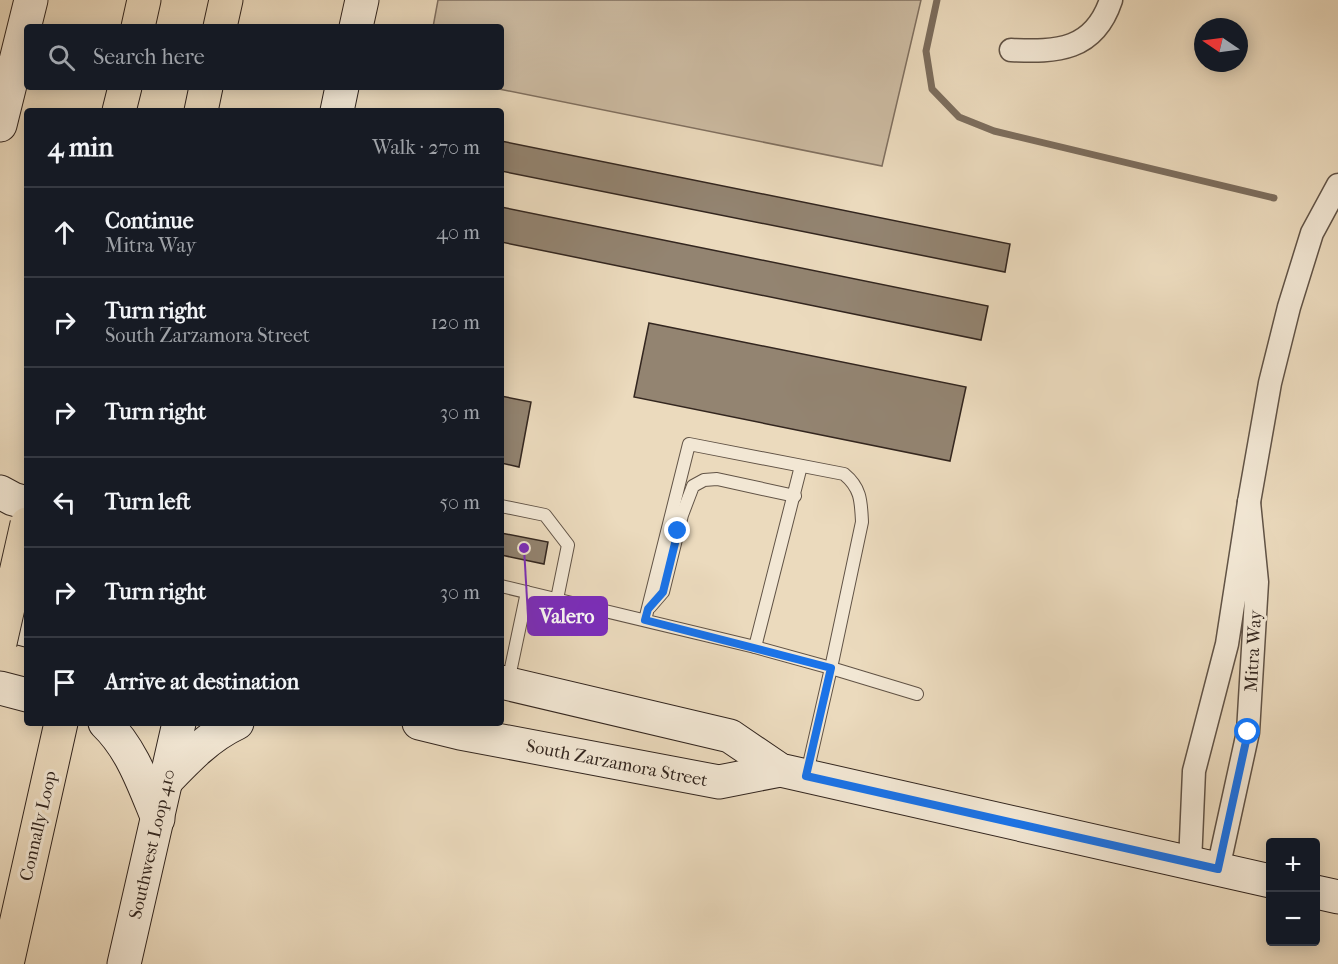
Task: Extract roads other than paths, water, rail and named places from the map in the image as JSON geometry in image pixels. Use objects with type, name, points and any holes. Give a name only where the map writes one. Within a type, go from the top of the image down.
[{"type":"highway","points":[[139,24],[144,0]]},
{"type":"highway","points":[[221,24],[226,0]]},
{"type":"highway","points":[[120,108],[124,90]]},
{"type":"highway","points":[[202,108],[205,90]]},
{"type":"highway","points":[[0,643],[24,537]]},
{"type":"highway","name":"Connally Loop","points":[[7,964],[60,726]]},
{"type":"main road","points":[[24,24],[31,0]]},
{"type":"main road","points":[[357,24],[362,0]]},
{"type":"main road","points":[[2,107],[24,26]]},
{"type":"main road","points":[[338,108],[341,90]]},
{"type":"main road","points":[[0,492],[13,500],[24,502]]},
{"type":"main road","points":[[0,565],[24,571]]},
{"type":"main road","points":[[0,623],[24,629]]},
{"type":"main road","name":"South Zarzamora Street","points":[[505,683],[730,736],[793,773],[1266,880]]},
{"type":"main road","points":[[0,688],[24,694]]},
{"type":"main road","points":[[108,726],[119,736],[130,756],[158,819]]},
{"type":"main road","name":"Southwest Loop 410","points":[[124,964],[178,726]]},
{"type":"main road","points":[[166,781],[205,743],[230,726]]},
{"type":"main road","name":"South Zarzamora Street","points":[[431,726],[719,782],[793,773]]},
{"type":"main road","points":[[1320,893],[1338,897]]},
{"type":"street","points":[[1011,50],[1047,52],[1089,36],[1106,13],[1111,0]]},
{"type":"street","name":"Mitra Way","points":[[1204,866],[1194,771],[1227,644],[1270,383],[1312,233],[1338,185]]},
{"type":"street","name":"Mitra Way","points":[[1204,866],[1248,732],[1257,582],[1249,502]]},
{"type":"lane","points":[[647,615],[689,444],[844,474],[854,482],[861,500],[862,522],[831,668],[793,773]]},
{"type":"lane","points":[[755,647],[801,466]]},
{"type":"lane","points":[[647,615],[663,592],[682,514],[693,486],[704,480],[717,479],[795,496]]},
{"type":"lane","points":[[504,507],[545,515],[568,545],[556,599]]},
{"type":"lane","points":[[504,587],[556,599],[647,615],[917,693]]},
{"type":"lane","points":[[505,683],[527,592]]},
{"type":"waterway","points":[[937,0],[926,51],[932,89],[959,117],[994,131],[1274,198]]},
{"type":"place","name":"Valero","points":[[524,548]]}]
